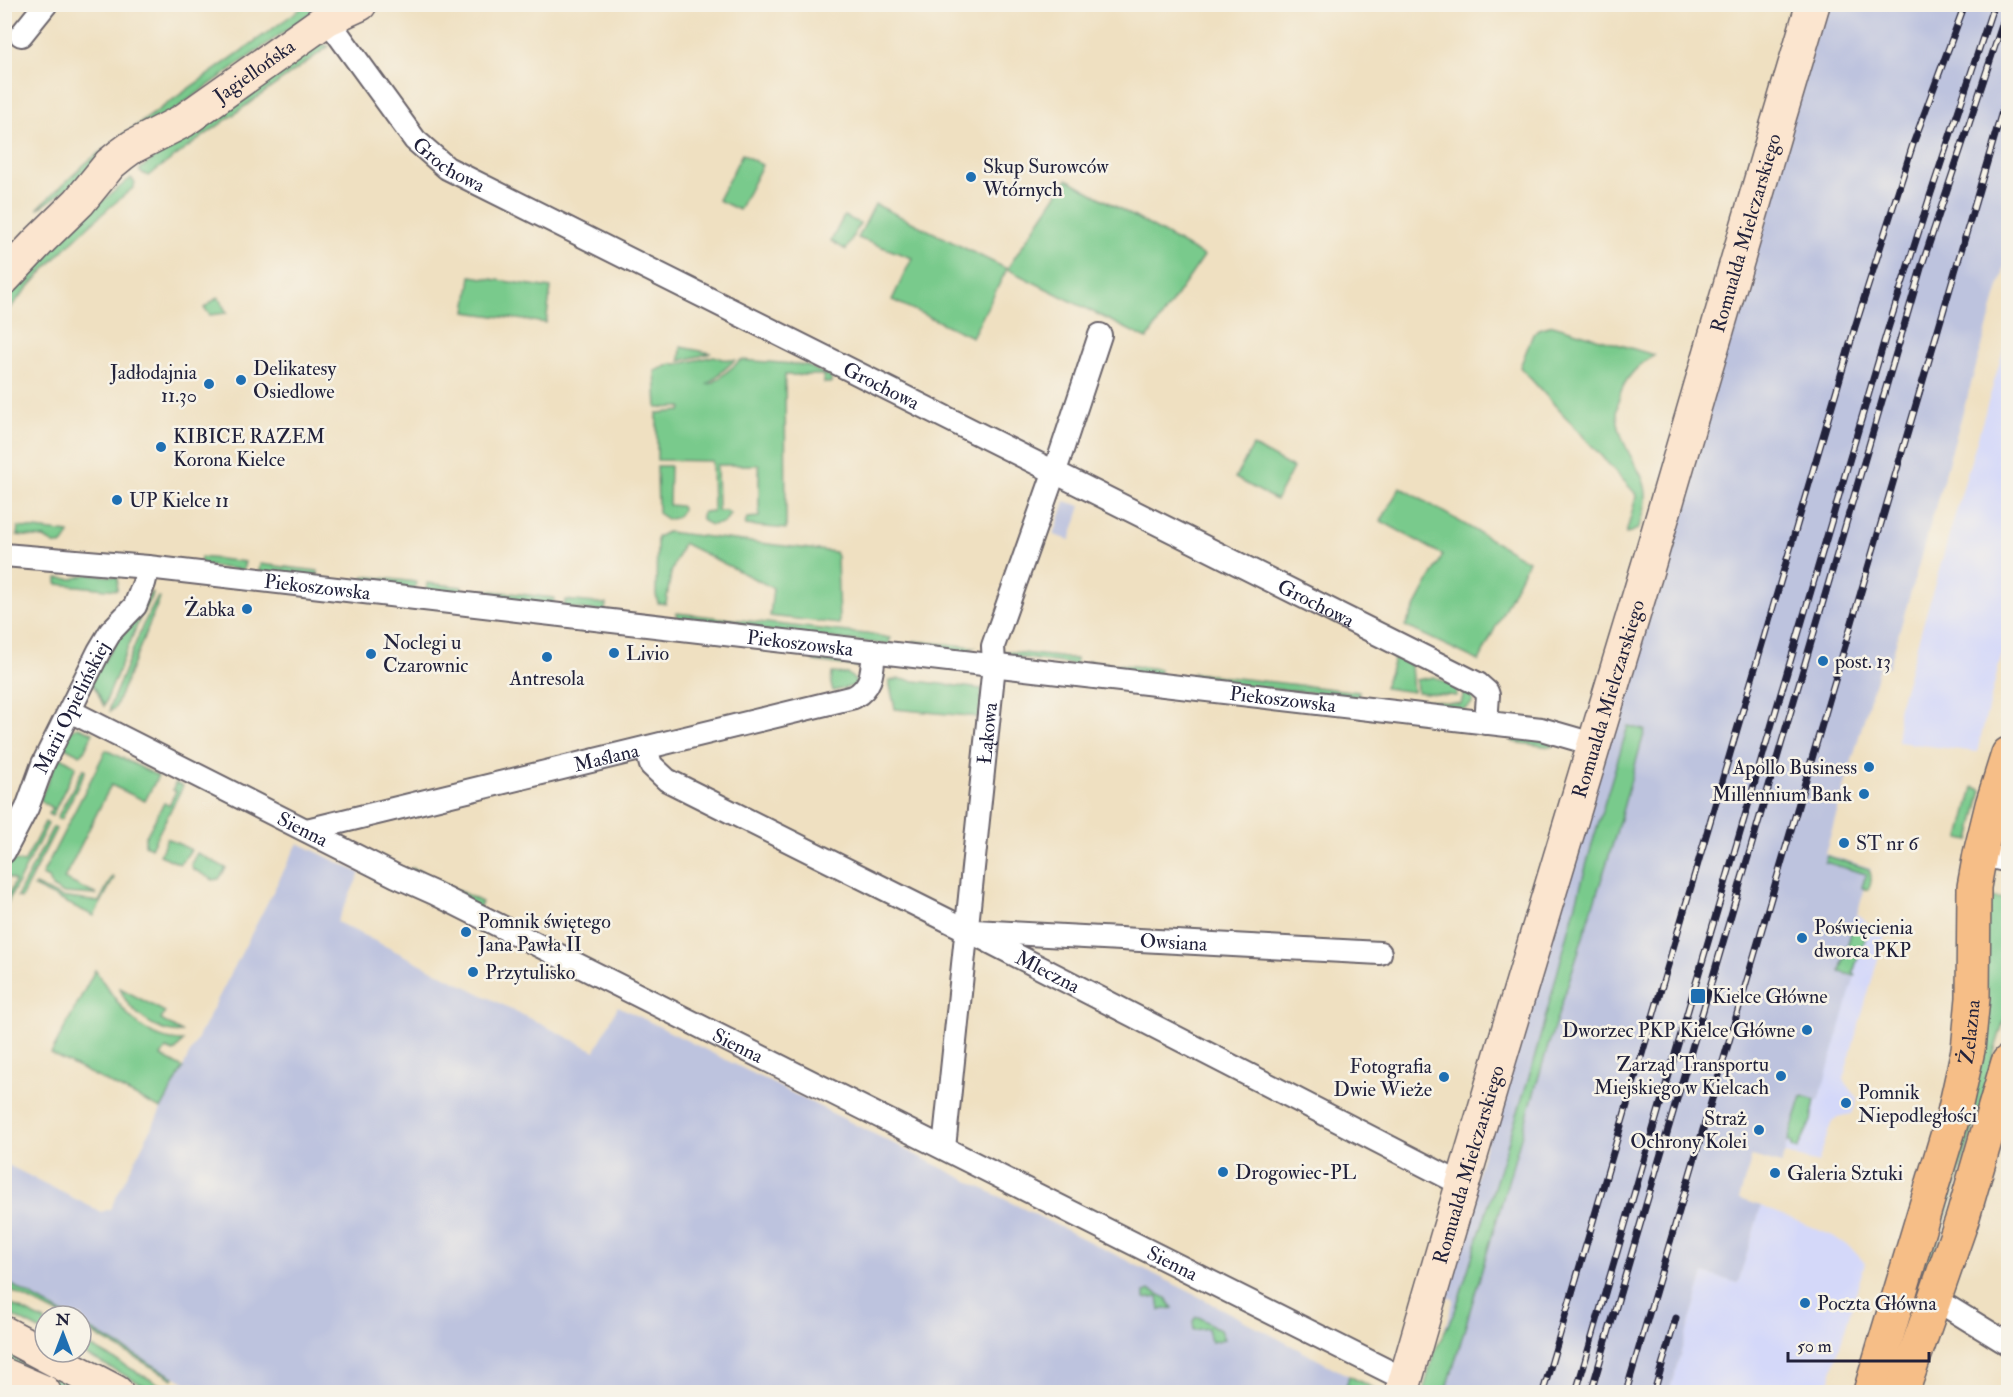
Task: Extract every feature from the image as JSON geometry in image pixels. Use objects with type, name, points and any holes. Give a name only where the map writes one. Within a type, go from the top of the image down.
[{"type":"main road","name":"Żelazna","points":[[1870,1392],[1949,1131],[1968,1050],[1973,998],[1974,887],[1994,858],[1992,805],[2007,765]]},
{"type":"main road","points":[[1902,1392],[1962,1220],[2008,1062]]},
{"type":"street","points":[[21,35],[46,4]]},
{"type":"street","name":"Jagiellońska","points":[[4,278],[79,202],[131,170],[183,121],[332,12],[360,4]]},
{"type":"street","name":"Romualda Mielczarskiego","points":[[1404,1386],[1813,4]]},
{"type":"street","name":"Grochowa","points":[[332,12],[415,140],[447,168],[1467,678],[1487,692],[1486,723]]},
{"type":"street","name":"Łąkowa","points":[[944,1148],[994,665],[993,646],[1100,335]]},
{"type":"street","name":"Piekoszowska","points":[[4,555],[148,567],[1549,730],[1593,744]]},
{"type":"street","name":"Marii Opielińskiej","points":[[4,852],[27,808],[43,764],[82,684],[107,638],[135,606],[148,567]]},
{"type":"street","name":"Maślana","points":[[307,830],[854,697],[862,692],[872,677],[874,651]]},
{"type":"street","name":"Sienna","points":[[70,711],[944,1148],[1404,1386]]},
{"type":"street","name":"Mleczna","points":[[646,748],[651,765],[667,780],[967,930],[1463,1185]]},
{"type":"street","name":"Owsiana","points":[[967,930],[1380,953]]},
{"type":"street","points":[[1935,1299],[2008,1344]]},
{"type":"street","points":[[4,1333],[116,1392]]},
{"type":"street","points":[[4,1375],[44,1392]]},
{"type":"shaded area","points":[[1824,5],[2008,5],[2008,256],[1889,667],[1880,664],[1825,854],[1871,868],[1840,971],[1855,976],[1819,1101],[1802,1096],[1781,1164],[1752,1156],[1739,1199],[1761,1206],[1738,1283],[1704,1273],[1669,1392],[1425,1392],[1454,1299],[1441,1296]]},
{"type":"shaded area","points":[[2008,334],[2008,630],[1977,752],[1898,742],[1898,710]]},
{"type":"shaded area","points":[[1065,501],[1081,506],[1070,540],[1054,535]]},
{"type":"shaded area","points":[[298,843],[360,873],[337,922],[595,1051],[618,1006],[1188,1291],[1349,1376],[1345,1392],[211,1392],[196,1384],[186,1383],[93,1331],[93,1304],[46,1304],[5,1281],[4,1163],[101,1212],[110,1209]]},
{"type":"shaded area","points":[[1856,914],[1885,935],[1843,1079],[1857,1097],[1852,1114],[1832,1121],[1818,1163],[1740,1141]]},
{"type":"shaded area","points":[[1761,1206],[1833,1236],[1852,1249],[1865,1263],[1826,1392],[1669,1392],[1704,1273],[1738,1283]]},
{"type":"green space","points":[[306,5],[322,5],[122,147],[122,136]]},
{"type":"green space","points":[[320,44],[329,46],[148,176],[140,172],[140,169],[162,152]]},
{"type":"green space","points":[[104,149],[86,176],[38,209],[86,163]]},
{"type":"green space","points":[[742,154],[762,165],[739,210],[718,200]]},
{"type":"green space","points":[[131,178],[135,183],[133,188],[66,248],[5,314],[4,298],[18,282],[81,220]]},
{"type":"green space","points":[[1067,179],[1204,256],[1147,339],[1007,269]]},
{"type":"green space","points":[[875,204],[1007,269],[972,337],[892,300],[912,258],[858,238]]},
{"type":"green space","points":[[844,216],[860,223],[846,250],[831,241]]},
{"type":"green space","points":[[471,276],[551,288],[546,323],[466,312]]},
{"type":"green space","points":[[218,297],[227,313],[210,315],[204,308]]},
{"type":"green space","points":[[1553,325],[1654,355],[1631,374],[1619,397],[1617,409],[1622,436],[1642,477],[1646,493],[1644,512],[1638,529],[1626,534],[1636,497],[1635,493],[1520,367],[1533,334],[1538,329]]},
{"type":"green space","points":[[681,347],[711,353],[680,361]]},
{"type":"green space","points":[[714,356],[735,360],[708,384],[713,383],[741,360],[806,365],[831,377],[831,383],[824,383],[823,375],[785,375],[786,529],[745,525],[747,518],[759,517],[759,465],[717,465],[718,511],[727,511],[730,514],[724,523],[711,525],[703,521],[701,516],[703,512],[713,511],[712,461],[657,460],[657,413],[681,411],[682,407],[657,408],[655,371],[672,364]]},
{"type":"green space","points":[[1253,446],[1293,468],[1276,500],[1235,478]]},
{"type":"green space","points":[[657,466],[670,466],[669,505],[682,508],[679,515],[672,518],[667,519],[658,513]]},
{"type":"green space","points":[[1400,487],[1528,561],[1479,661],[1405,626],[1443,555],[1381,521]]},
{"type":"green space","points":[[18,527],[69,533],[61,545],[44,538],[17,535]]},
{"type":"green space","points":[[667,532],[835,552],[839,624],[770,616],[773,588],[683,543],[671,573],[666,604],[658,603],[656,595],[657,537]]},
{"type":"green space","points":[[201,557],[245,562],[243,570],[200,565]]},
{"type":"green space","points":[[260,564],[318,571],[317,579],[259,572]]},
{"type":"green space","points":[[88,574],[118,577],[117,590],[57,584],[57,578],[73,579]]},
{"type":"green space","points":[[364,576],[416,582],[415,590],[367,584],[363,580]]},
{"type":"green space","points":[[427,583],[462,587],[461,593],[426,591]]},
{"type":"green space","points":[[484,590],[554,598],[553,606],[483,598]]},
{"type":"green space","points":[[151,592],[153,593],[140,618],[104,706],[91,684],[97,671]]},
{"type":"green space","points":[[158,597],[160,598],[115,708],[110,711],[143,625]]},
{"type":"green space","points":[[565,600],[606,604],[605,612],[564,607]]},
{"type":"green space","points":[[677,613],[890,638],[889,645],[676,620]]},
{"type":"green space","points":[[914,641],[975,647],[967,652],[913,646]]},
{"type":"green space","points":[[1005,651],[1076,659],[1077,665],[1009,656]]},
{"type":"green space","points":[[815,654],[849,659],[858,667],[814,661]]},
{"type":"green space","points":[[1395,657],[1411,665],[1413,692],[1384,688]]},
{"type":"green space","points":[[1088,661],[1160,669],[1159,677],[1087,668]]},
{"type":"green space","points":[[832,673],[848,674],[857,682],[853,686],[833,691]]},
{"type":"green space","points":[[1193,673],[1359,692],[1358,697],[1196,681]]},
{"type":"green space","points":[[1434,677],[1458,688],[1456,696],[1417,692],[1416,680]]},
{"type":"green space","points":[[899,679],[982,689],[979,717],[895,709],[889,681]]},
{"type":"green space","points":[[1465,687],[1472,693],[1473,699],[1471,705],[1466,708],[1451,710],[1422,708],[1423,700],[1461,704]]},
{"type":"green space","points":[[1628,726],[1645,730],[1614,840],[1544,1059],[1446,1392],[1423,1392],[1434,1353],[1455,1311],[1532,1067],[1592,844]]},
{"type":"green space","points":[[78,727],[93,733],[80,755],[61,745],[70,731]]},
{"type":"green space","points":[[1514,736],[1554,745],[1551,747],[1513,742]]},
{"type":"green space","points":[[106,750],[158,776],[145,801],[111,785],[64,879],[97,895],[62,893],[52,887],[50,879],[42,875]]},
{"type":"green space","points":[[59,756],[76,766],[52,816],[48,814],[52,808],[40,799]]},
{"type":"green space","points":[[83,769],[85,772],[61,820],[57,818]]},
{"type":"green space","points":[[175,783],[183,786],[151,848],[145,845],[145,838],[164,803],[169,805],[176,791],[173,790]]},
{"type":"green space","points":[[1973,787],[1982,790],[1970,840],[1960,838]]},
{"type":"green space","points":[[45,822],[48,824],[5,908],[5,902],[15,881],[5,875],[5,870],[12,860],[24,863]]},
{"type":"green space","points":[[53,827],[56,829],[21,898],[17,897]]},
{"type":"green space","points":[[167,838],[191,850],[180,864],[160,855]]},
{"type":"green space","points":[[197,853],[226,868],[219,879],[213,880],[193,869],[191,864]]},
{"type":"green space","points":[[1827,856],[1869,869],[1871,880],[1868,890],[1862,887],[1866,874],[1825,862]]},
{"type":"green space","points":[[412,868],[482,902],[479,908],[410,873]]},
{"type":"green space","points":[[112,877],[114,878],[94,916],[34,887],[35,885],[61,897],[99,902]]},
{"type":"green space","points":[[1986,897],[2008,899],[2008,1007],[1983,1098],[1891,1392]]},
{"type":"green space","points":[[1853,926],[1866,930],[1864,945],[1862,945],[1853,973],[1855,976],[1840,972]]},
{"type":"green space","points":[[95,970],[121,1007],[142,1027],[154,1035],[183,1041],[174,1052],[166,1049],[161,1056],[183,1068],[161,1109],[51,1054]]},
{"type":"green space","points":[[120,988],[165,1012],[161,1020],[182,1032],[163,1030],[145,1019],[129,1004]]},
{"type":"green space","points":[[1802,1096],[1815,1100],[1811,1121],[1798,1149],[1791,1147],[1792,1143],[1788,1141]]},
{"type":"green space","points":[[4,1281],[46,1304],[38,1304],[5,1288]]},
{"type":"green space","points":[[1150,1290],[1166,1298],[1173,1308],[1160,1310],[1158,1297],[1144,1299],[1144,1292]]},
{"type":"green space","points":[[4,1301],[33,1315],[33,1327],[5,1312]]},
{"type":"green space","points":[[1196,1317],[1220,1330],[1224,1339],[1211,1342],[1208,1328],[1194,1330],[1193,1321]]},
{"type":"green space","points":[[93,1331],[174,1377],[173,1379],[93,1334]]},
{"type":"green space","points":[[4,1345],[33,1360],[33,1364],[41,1364],[96,1392],[68,1392],[5,1364]]},
{"type":"green space","points":[[93,1348],[166,1388],[154,1391],[93,1358]]},
{"type":"green space","points":[[1349,1376],[1381,1392],[1345,1392]]},
{"type":"railway","points":[[1543,1392],[1855,327],[1913,144],[1965,4]]},
{"type":"railway","points":[[1576,1392],[1886,335],[1994,4]]},
{"type":"railway","points":[[1591,1392],[1921,268],[2008,7]]},
{"type":"railway","points":[[1626,1392],[2008,91]]},
{"type":"railway","points":[[1654,1392],[1676,1318]]},
{"type":"place","name":"Skup Surowców Wtórnych","points":[[971,177]]},
{"type":"place","name":"Delikatesy Osiedlowe","points":[[241,380]]},
{"type":"place","name":"Jadłodajnia 11.30","points":[[209,384]]},
{"type":"place","name":"KIBICE RAZEM Korona Kielce","points":[[161,447]]},
{"type":"place","name":"UP Kielce 11","points":[[117,500]]},
{"type":"place","name":"Żabka","points":[[247,609]]},
{"type":"place","name":"Livio","points":[[614,653]]},
{"type":"place","name":"Noclegi u Czarownic","points":[[371,654]]},
{"type":"place","name":"Antresola","points":[[547,657]]},
{"type":"place","name":"post. 13","points":[[1823,661]]},
{"type":"place","name":"Apollo Business","points":[[1869,767]]},
{"type":"place","name":"Millennium Bank","points":[[1864,794]]},
{"type":"place","name":"ST nr 6","points":[[1844,843]]},
{"type":"place","name":"Pomnik świętego Jana Pawła II","points":[[466,932]]},
{"type":"place","name":"Poświęcienia dworca PKP","points":[[1802,938]]},
{"type":"place","name":"Przytulisko","points":[[473,972]]},
{"type":"place","name":"Kielce Główne","points":[[1698,996]]},
{"type":"place","name":"Dworzec PKP Kielce Główne","points":[[1807,1030]]},
{"type":"place","name":"Zarząd Transportu Miejskiego w Kielcach","points":[[1781,1076]]},
{"type":"place","name":"Fotografia Dwie Wieże","points":[[1444,1077]]},
{"type":"place","name":"Pomnik Niepodległości","points":[[1846,1103]]},
{"type":"place","name":"Straż Ochrony Kolei","points":[[1759,1130]]},
{"type":"place","name":"Drogowiec-PL","points":[[1223,1172]]},
{"type":"place","name":"Galeria Sztuki","points":[[1775,1173]]},
{"type":"place","name":"Poczta Główna","points":[[1805,1303]]}]
